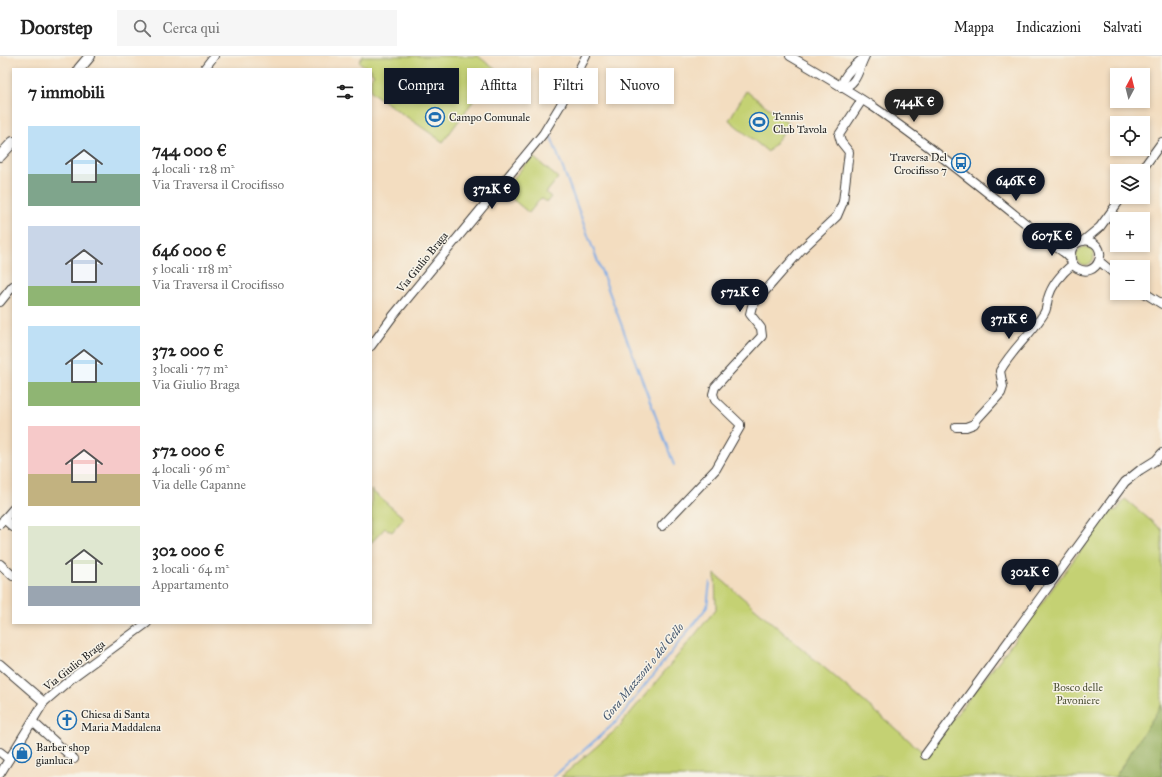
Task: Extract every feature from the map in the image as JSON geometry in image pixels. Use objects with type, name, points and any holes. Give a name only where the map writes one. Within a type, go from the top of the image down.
[{"type":"main road","points":[[80,68],[90,56]]},
{"type":"main road","points":[[0,156],[12,143]]},
{"type":"street","points":[[205,68],[214,56]]},
{"type":"street","name":"Via Giulio Braga","points":[[372,345],[402,304],[543,134],[560,106],[586,56]]},
{"type":"street","points":[[790,56],[832,80],[906,130],[955,167],[1047,241],[1067,254],[1078,269],[1089,270],[1099,261],[1100,256],[1098,248],[1100,227]]},
{"type":"street","points":[[842,88],[843,81],[848,73],[864,57]]},
{"type":"street","points":[[842,88],[851,84],[864,57]]},
{"type":"street","points":[[832,80],[848,73]]},
{"type":"street","points":[[856,76],[856,86],[861,99]]},
{"type":"street","points":[[662,526],[716,469],[740,427],[740,424],[715,400],[713,394],[715,387],[762,336],[761,328],[750,314],[752,306],[801,250],[836,216],[843,202],[849,152],[840,142],[839,135],[861,99]]},
{"type":"street","points":[[1146,164],[1162,142]]},
{"type":"street","points":[[1083,241],[1100,227],[1117,204]]},
{"type":"street","points":[[1047,241],[1072,250]]},
{"type":"street","points":[[1072,262],[1070,254],[1078,242],[1092,242],[1098,248]]},
{"type":"street","points":[[1099,261],[1110,271]]},
{"type":"street","points":[[956,428],[974,424],[1001,393],[1003,387],[1000,371],[1002,367],[1013,351],[1041,318],[1047,308],[1048,298],[1052,289],[1061,274],[1072,262]]},
{"type":"street","points":[[1093,268],[1110,273]]},
{"type":"street","points":[[0,302],[12,287]]},
{"type":"street","points":[[1150,296],[1162,304]]},
{"type":"street","points":[[925,755],[1124,482],[1156,460],[1162,453]]},
{"type":"street","points":[[12,510],[2,522],[12,527]]},
{"type":"street","points":[[0,564],[12,575]]},
{"type":"street","name":"Via Giulio Braga","points":[[0,774],[44,702],[73,677],[147,624]]},
{"type":"street","points":[[0,664],[44,702]]},
{"type":"street","points":[[33,722],[74,759]]},
{"type":"street","points":[[0,752],[9,759]]},
{"type":"green space","points":[[363,56],[478,56],[493,68],[467,68],[467,104],[471,104],[443,142],[388,104],[459,104],[459,68],[384,68],[384,101],[372,93],[372,77],[374,74],[372,73],[372,68],[367,68],[359,62]]},
{"type":"green space","name":"Tennis Club Tavola","points":[[746,91],[790,124],[768,152],[729,120]]},
{"type":"green space","points":[[532,156],[558,178],[546,193],[551,197],[547,202],[541,198],[529,213],[503,191]]},
{"type":"green space","points":[[1085,247],[1091,250],[1094,256],[1091,262],[1085,265],[1079,262],[1076,256],[1079,250]]},
{"type":"green space","points":[[372,491],[404,518],[392,532],[385,528],[372,542]]},
{"type":"green space","name":"Bosco delle Pavoniere","points":[[1125,499],[1162,530],[1162,777],[561,777],[618,728],[716,609],[715,574],[925,754],[1001,658],[1109,512],[1117,510]]},
{"type":"green space","points":[[1162,704],[1162,777],[1115,777]]},
{"type":"waterway","points":[[550,134],[674,465]]},
{"type":"waterway","name":"Gora Mazzoni o del Gello","points":[[553,777],[616,722],[707,607],[710,582]]},
{"type":"place","name":"Campo Comunale","points":[[435,117]]},
{"type":"place","name":"Tennis Club Tavola","points":[[759,122]]},
{"type":"place","name":"Traversa Del Crocifisso 7","points":[[961,163]]},
{"type":"place","name":"Chiesa di Santa Maria Maddalena","points":[[67,720]]},
{"type":"place","name":"Barber shop gianluca","points":[[22,753]]}]
